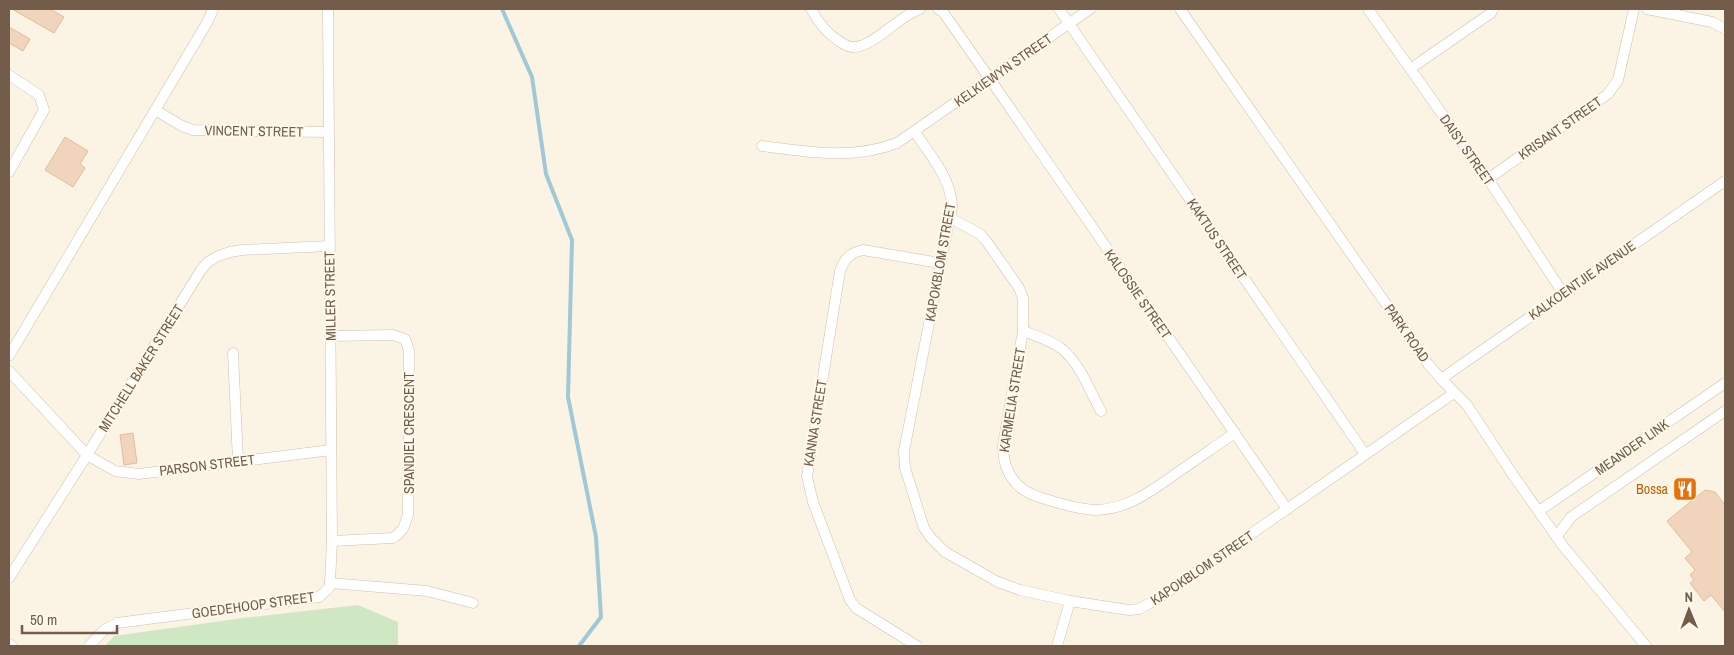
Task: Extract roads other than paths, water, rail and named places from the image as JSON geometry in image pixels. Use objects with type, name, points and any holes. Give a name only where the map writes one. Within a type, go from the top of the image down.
[{"type":"street","points":[[9,356],[102,202],[208,21],[213,9]]},
{"type":"street","name":"MILLER STREET","points":[[328,9],[332,541],[330,583]]},
{"type":"street","points":[[811,9],[817,21],[831,36],[846,46],[854,47],[867,43],[920,9]]},
{"type":"street","name":"KALOSSIE STREET","points":[[938,9],[943,12],[990,79],[1287,509]]},
{"type":"street","name":"KAKTUS STREET","points":[[1059,9],[1365,454]]},
{"type":"street","name":"KELKIEWYN STREET","points":[[762,146],[824,154],[868,152],[883,149],[915,132],[1090,9]]},
{"type":"street","name":"PARK ROAD","points":[[1180,9],[1414,344],[1440,379],[1467,405],[1539,511],[1582,570],[1646,646]]},
{"type":"street","name":"DAISY STREET","points":[[1368,9],[1488,179],[1563,293]]},
{"type":"street","points":[[1410,69],[1493,9]]},
{"type":"street","name":"KRISANT STREET","points":[[1488,179],[1608,94],[1618,80],[1634,9]]},
{"type":"street","points":[[1647,9],[1712,22],[1725,28]]},
{"type":"street","points":[[9,75],[39,95],[44,110],[9,172]]},
{"type":"street","name":"VINCENT STREET","points":[[155,110],[182,126],[193,130],[328,132]]},
{"type":"street","name":"KAPOKBLOM STREET","points":[[915,132],[947,181],[951,194],[950,218],[904,450],[905,468],[924,528],[930,538],[945,552],[998,582],[1020,590],[1070,601],[1129,610],[1139,609],[1454,393]]},
{"type":"street","name":"KALKOENTJIE AVENUE","points":[[1440,379],[1725,181]]},
{"type":"street","name":"KARMELIA STREET","points":[[950,218],[980,234],[1019,288],[1023,298],[1023,331],[1003,445],[1003,460],[1006,470],[1013,481],[1034,495],[1079,508],[1096,510],[1119,506],[1144,496],[1234,433]]},
{"type":"street","name":"MITCHELL BAKER STREET","points":[[9,578],[88,456],[201,270],[208,262],[218,256],[242,250],[329,246]]},
{"type":"street","name":"KANNA STREET","points":[[917,646],[856,608],[850,600],[812,502],[807,476],[843,261],[855,252],[863,250],[940,264]]},
{"type":"street","points":[[1023,331],[1047,340],[1062,349],[1074,363],[1101,411]]},
{"type":"street","name":"SPANDIEL CRESCENT","points":[[330,336],[393,335],[405,339],[409,350],[409,495],[405,524],[393,538],[332,541]]},
{"type":"street","points":[[233,353],[238,461]]},
{"type":"street","name":"PARSON STREET","points":[[9,371],[88,456],[115,471],[130,474],[331,450]]},
{"type":"street","name":"MEANDER LINK","points":[[1539,511],[1725,383]]},
{"type":"street","name":"MEANDER LINK","points":[[1557,536],[1571,517],[1725,412]]},
{"type":"street","points":[[330,583],[427,591],[473,603]]},
{"type":"street","name":"GOEDEHOOP STREET","points":[[89,646],[104,630],[117,623],[319,596],[329,588],[330,583]]},
{"type":"street","points":[[1057,646],[1070,601]]},
{"type":"waterway","points":[[502,9],[532,77],[546,174],[572,240],[568,397],[596,537],[601,617],[579,646]]},
{"type":"place","name":"Bossa","points":[[1685,489]]}]
